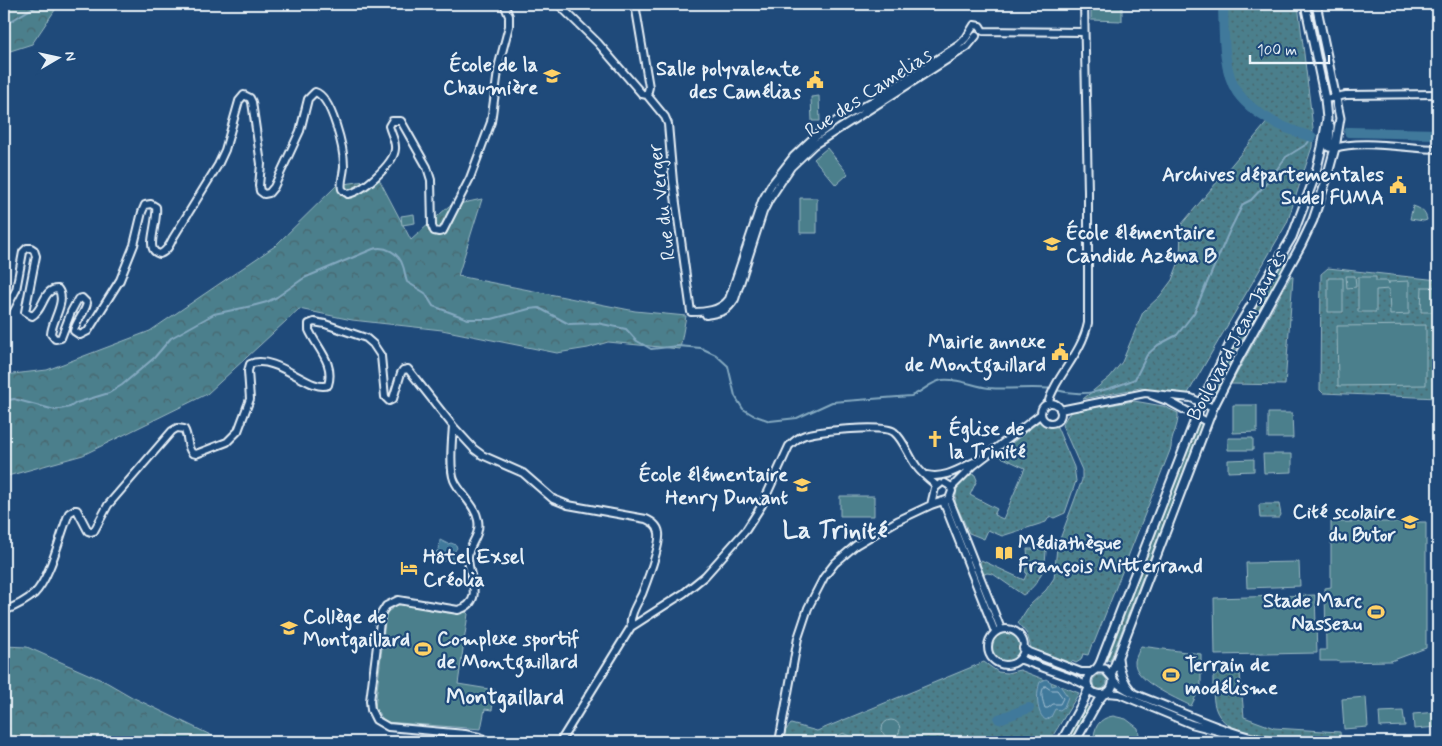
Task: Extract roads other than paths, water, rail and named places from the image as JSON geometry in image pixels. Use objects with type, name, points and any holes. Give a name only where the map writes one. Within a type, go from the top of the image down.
[{"type":"main road","name":"Boulevard Jean Jaurès","points":[[1060,742],[1082,704],[1088,687],[1087,679],[1104,654],[1202,402],[1237,329],[1294,232],[1315,176],[1327,119],[1325,99],[1305,4]]},
{"type":"main road","name":"Boulevard Jean Jaurès","points":[[1075,742],[1098,701],[1112,687],[1112,678],[1118,655],[1213,408],[1313,220],[1335,148],[1340,118],[1316,4]]},
{"type":"main road","points":[[1327,119],[1330,126],[1328,144],[1335,148]]},
{"type":"main road","points":[[1118,655],[1119,670],[1126,686],[1132,692]]},
{"type":"main road","points":[[1094,670],[1105,669],[1112,678]]},
{"type":"main road","points":[[1088,687],[1095,694],[1105,694]]},
{"type":"street","points":[[4,313],[16,290],[23,252],[26,248],[31,248],[36,256],[25,312],[32,316],[37,313],[48,292],[58,289],[61,293],[61,300],[51,334],[55,339],[61,338],[71,312],[78,299],[82,298],[87,303],[85,311],[74,331],[80,335],[88,331],[120,280],[134,245],[145,205],[151,204],[156,207],[152,245],[156,252],[160,254],[170,246],[173,238],[210,179],[225,150],[241,97],[244,95],[247,95],[252,102],[261,164],[259,186],[260,191],[264,194],[269,193],[274,187],[300,131],[308,99],[315,92],[320,93],[324,96],[338,131],[344,167],[341,187],[344,192],[348,194],[356,191],[388,166],[395,147],[389,126],[392,122],[401,121],[427,167],[431,180],[432,226],[434,231],[442,231],[470,178],[491,122],[499,64],[509,26],[509,16],[504,4]]},
{"type":"street","name":"Rue du Verger","points":[[558,4],[598,43],[642,94],[647,95],[665,117],[668,124],[673,182],[691,312]]},
{"type":"street","points":[[635,4],[649,87],[647,95]]},
{"type":"street","points":[[1048,404],[1054,390],[1083,341],[1088,323],[1088,192],[1084,4]]},
{"type":"street","points":[[983,31],[982,27],[974,25],[974,33],[981,35],[983,31],[1084,32]]},
{"type":"street","name":"Rue des Camelias","points":[[691,312],[703,316],[722,312],[729,308],[735,299],[763,212],[769,200],[796,162],[821,140],[967,47],[974,33]]},
{"type":"street","points":[[1325,99],[1346,95],[1438,94]]},
{"type":"street","points":[[1335,148],[1345,145],[1438,149]]},
{"type":"street","points":[[4,611],[18,606],[35,594],[44,581],[69,513],[76,510],[81,515],[88,531],[94,531],[112,498],[172,431],[177,428],[184,429],[187,434],[188,447],[192,453],[199,453],[226,442],[234,436],[238,431],[250,399],[248,371],[250,364],[258,362],[275,366],[319,387],[328,385],[330,378],[327,360],[309,330],[309,324],[317,322],[366,338],[373,344],[381,356],[385,397],[389,401],[393,399],[401,373],[403,370],[408,369],[453,426],[477,452],[523,473],[553,499],[568,505],[646,519],[656,525],[659,539],[632,616],[631,627]]},
{"type":"street","points":[[1145,393],[1170,402],[1207,422]]},
{"type":"street","points":[[1060,410],[1145,393],[1191,398],[1213,408]]},
{"type":"street","points":[[779,742],[798,638],[808,608],[824,577],[835,563],[856,545],[897,521],[931,504],[944,500],[952,494],[952,488],[974,465],[1041,414],[1043,407],[1048,404],[1054,404],[1060,410],[1060,416],[1054,423],[1045,421],[1041,414]]},
{"type":"street","points":[[453,426],[453,477],[474,509],[478,522],[476,538],[468,556],[473,586],[473,599],[467,607],[458,610],[398,600],[386,606],[381,614],[370,705],[376,720],[388,727],[465,734],[490,742]]},
{"type":"street","points":[[560,742],[631,627],[684,593],[705,576],[725,554],[754,518],[789,446],[800,437],[848,430],[887,429],[896,434],[916,466],[926,475],[952,488]]},
{"type":"street","points":[[926,475],[939,476],[947,474],[986,456]]},
{"type":"street","points":[[931,504],[941,484],[974,465]]},
{"type":"street","points":[[935,494],[944,500],[998,631]]},
{"type":"street","points":[[1009,629],[1016,632],[1023,642],[1024,648],[1019,659],[1009,664],[1003,664],[992,659],[988,648],[989,642],[998,631],[1009,629]]},
{"type":"street","points":[[1024,648],[1029,652],[1081,672],[1094,670]]},
{"type":"street","points":[[1019,659],[1069,677],[1088,687]]},
{"type":"street","points":[[1112,678],[1132,692],[1203,722],[1248,737],[1274,742]]},
{"type":"street","points":[[1105,694],[1119,694],[1204,728],[1238,737],[1248,737]]},
{"type":"water","points":[[440,540],[456,545],[454,562],[447,560],[437,563],[433,561],[432,556],[439,549]]},
{"type":"water","points":[[1046,679],[1051,682],[1052,686],[1059,684],[1068,697],[1064,707],[1060,710],[1055,709],[1051,717],[1046,720],[1040,713],[1038,691],[1040,682]]},
{"type":"waterway","points":[[4,25],[32,8],[43,4]]},
{"type":"waterway","points":[[1223,4],[1226,61],[1232,83],[1237,92],[1261,115],[1291,130],[1312,137]]},
{"type":"waterway","points":[[1349,132],[1438,134]]},
{"type":"waterway","points":[[1056,390],[1076,393],[1096,392],[1135,379],[1147,355],[1158,345],[1177,335],[1194,313],[1243,204],[1251,200],[1265,185],[1286,157],[1307,144],[1312,137]]},
{"type":"waterway","points":[[4,401],[14,399],[55,410],[70,407],[76,403],[109,393],[122,385],[154,358],[171,338],[214,314],[267,302],[304,278],[378,248],[387,249],[398,257],[403,266],[407,282],[425,293],[433,306],[468,319],[492,319],[539,308],[569,324],[597,323],[626,329],[637,341],[651,349],[678,346],[701,348],[716,355],[728,366],[735,396],[743,409],[770,421],[797,418],[832,402],[911,396],[942,380],[954,380],[989,388],[1052,389]]},
{"type":"waterway","points":[[999,719],[1029,708]]},
{"type":"place","name":"École de la Chaumière","points":[[552,76]]},
{"type":"place","name":"Salle polyvalente des Camélias","points":[[815,80]]},
{"type":"place","name":"Archives départementales Sudel FUMA","points":[[1398,185]]},
{"type":"place","name":"École élémentaire Candide Azéma B","points":[[1052,244]]},
{"type":"place","name":"Mairie annexe de Montgaillard","points":[[1060,352]]},
{"type":"place","name":"Église de la Trinité","points":[[935,439]]},
{"type":"place","name":"École élémentaire Henry Dunant","points":[[802,485]]},
{"type":"place","name":"Cité scolaire du Butor","points":[[1410,522]]},
{"type":"place","name":"Médiathèque François Mitterrand","points":[[1004,553]]},
{"type":"place","name":"Hôtel Exsel Créolia","points":[[409,568]]},
{"type":"place","name":"Stade Marc Nasseau","points":[[1376,612]]},
{"type":"place","name":"Collège de Montgaillard","points":[[289,628]]},
{"type":"place","name":"Complexe sportif de Montgaillard","points":[[423,649]]},
{"type":"place","name":"Terrain de modélisme","points":[[1171,675]]},
{"type":"district","name":"La Trinité","points":[[835,529]]},
{"type":"district","name":"Montgaillard","points":[[505,696]]}]
